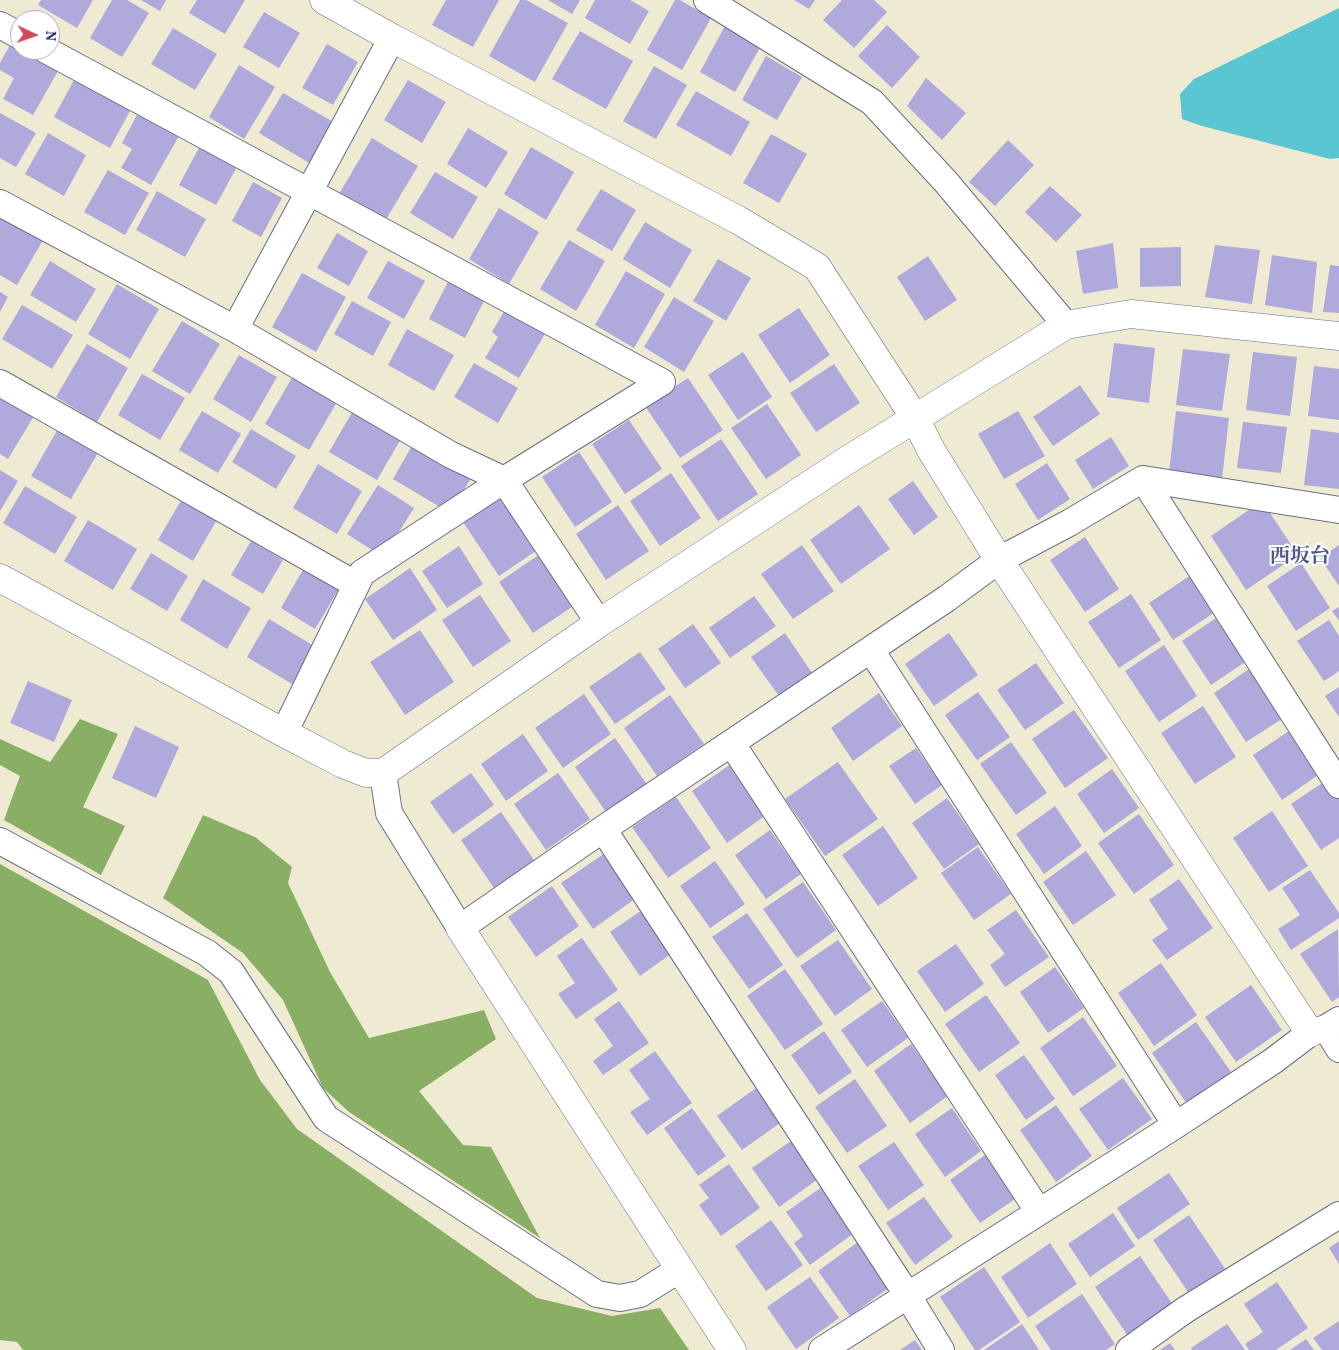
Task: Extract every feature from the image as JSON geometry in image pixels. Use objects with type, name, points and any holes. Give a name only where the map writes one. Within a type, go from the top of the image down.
[{"type":"street","points":[[324,0],[392,38],[738,220],[817,267],[915,418],[931,450],[999,560],[1329,1032],[1273,1061],[1176,1126],[822,1350]]},
{"type":"street","points":[[710,1],[872,102],[946,182],[1066,325]]},
{"type":"street","points":[[235,330],[392,38]]},
{"type":"street","points":[[60,58],[662,382],[504,480],[362,573],[284,733]]},
{"type":"street","points":[[0,203],[235,330],[451,455],[504,480],[600,623]]},
{"type":"street","points":[[0,578],[343,764],[366,772],[384,773],[600,623],[846,461],[1066,325],[1131,314],[1339,336]]},
{"type":"street","points":[[0,383],[355,584]]},
{"type":"street","points":[[1143,479],[1339,785]]},
{"type":"street","points":[[460,928],[946,599],[999,560],[1068,523],[1143,479],[1339,510]]},
{"type":"street","points":[[871,650],[1176,1126]]},
{"type":"street","points":[[732,744],[1039,1212]]},
{"type":"street","points":[[384,773],[389,813],[460,928],[732,1350]]},
{"type":"street","points":[[604,829],[908,1296],[941,1350]]},
{"type":"street","points":[[0,841],[213,958],[231,972],[326,1118],[597,1294],[620,1298],[640,1294],[680,1269]]},
{"type":"street","points":[[1129,1350],[1185,1310],[1339,1215]]},
{"type":"green space","points":[[80,719],[118,734],[83,807],[125,826],[101,875],[4,820],[20,776],[0,765],[0,739],[50,762]]},
{"type":"green space","points":[[203,815],[255,837],[292,867],[288,883],[330,972],[369,1038],[484,1010],[496,1039],[419,1091],[463,1145],[491,1147],[540,1238],[349,1112],[323,1088],[283,1000],[243,953],[163,898]]},
{"type":"green space","points":[[0,864],[208,980],[260,1080],[297,1129],[537,1298],[612,1316],[660,1308],[689,1350],[23,1350],[17,1342],[0,1340]]},
{"type":"water","points":[[1339,8],[1339,158],[1330,159],[1202,126],[1182,119],[1180,94],[1194,79]]},
{"type":"building","points":[[41,0],[93,0],[77,28],[60,18],[60,10],[46,10],[38,5]]},
{"type":"building","points":[[112,0],[127,0],[149,13],[122,57],[90,38]]},
{"type":"building","points":[[141,0],[166,0],[160,11]]},
{"type":"building","points":[[197,0],[245,0],[225,34],[189,13]]},
{"type":"building","points":[[446,0],[499,0],[473,47],[432,25]]},
{"type":"building","points":[[520,0],[526,0],[568,23],[535,82],[489,56]]},
{"type":"building","points":[[548,0],[580,0],[572,14]]},
{"type":"building","points":[[595,0],[630,0],[649,11],[630,44],[585,18]]},
{"type":"building","points":[[675,0],[680,0],[711,18],[682,70],[647,50]]},
{"type":"building","points":[[794,0],[815,0],[809,9]]},
{"type":"building","points":[[842,0],[874,0],[887,12],[854,48],[823,20]]},
{"type":"building","points":[[264,12],[300,33],[279,68],[243,47]]},
{"type":"building","points":[[726,24],[762,44],[735,92],[700,72]]},
{"type":"building","points":[[887,25],[920,57],[892,88],[858,56]]},
{"type":"building","points":[[173,28],[217,54],[195,90],[151,64]]},
{"type":"building","points":[[580,31],[633,61],[606,109],[552,79]]},
{"type":"building","points":[[327,44],[358,62],[333,105],[302,88]]},
{"type":"building","points":[[10,45],[10,60],[38,60],[58,71],[33,115],[3,99],[14,78],[0,70],[0,63]]},
{"type":"building","points":[[766,56],[802,77],[777,120],[742,100]]},
{"type":"building","points":[[239,65],[275,87],[244,139],[209,117]]},
{"type":"building","points":[[654,66],[687,85],[656,139],[623,121]]},
{"type":"building","points":[[75,78],[131,109],[110,148],[54,117]]},
{"type":"building","points":[[926,78],[966,113],[942,140],[907,106]]},
{"type":"building","points":[[408,80],[446,102],[422,143],[384,120]]},
{"type":"building","points":[[696,91],[750,122],[731,156],[676,125]]},
{"type":"building","points":[[283,93],[335,123],[311,164],[259,133]]},
{"type":"building","points":[[0,113],[36,133],[16,167],[0,158]]},
{"type":"building","points":[[138,113],[179,136],[151,185],[121,168],[132,149],[122,143]]},
{"type":"building","points":[[468,128],[508,152],[486,188],[447,164]]},
{"type":"building","points":[[48,133],[86,155],[64,196],[25,174]]},
{"type":"building","points":[[771,134],[807,154],[779,203],[743,183]]},
{"type":"building","points":[[372,138],[418,166],[385,221],[339,194]]},
{"type":"building","points":[[1008,140],[1034,165],[995,206],[969,182]]},
{"type":"building","points":[[201,144],[238,165],[216,205],[179,185]]},
{"type":"building","points":[[531,147],[574,172],[546,220],[504,194]]},
{"type":"building","points":[[108,170],[149,193],[125,235],[84,212]]},
{"type":"building","points":[[435,172],[478,197],[453,239],[410,213]]},
{"type":"building","points":[[253,182],[282,198],[261,237],[232,221]]},
{"type":"building","points":[[1050,186],[1082,215],[1056,242],[1025,212]]},
{"type":"building","points":[[601,189],[636,210],[612,251],[576,230]]},
{"type":"building","points":[[157,191],[206,219],[185,257],[136,230]]},
{"type":"building","points":[[499,208],[539,232],[509,284],[469,259]]},
{"type":"building","points":[[0,218],[43,240],[17,285],[0,275]]},
{"type":"building","points":[[645,222],[692,250],[670,288],[623,259]]},
{"type":"building","points":[[337,233],[368,251],[349,286],[317,268]]},
{"type":"building","points":[[569,240],[605,261],[576,311],[540,289]]},
{"type":"building","points":[[1113,243],[1118,288],[1083,294],[1076,251]]},
{"type":"building","points":[[1215,245],[1260,250],[1252,304],[1205,297]]},
{"type":"building","points":[[1181,247],[1181,286],[1140,287],[1140,248]]},
{"type":"building","points":[[1272,255],[1317,262],[1312,313],[1265,305]]},
{"type":"building","points":[[928,256],[957,300],[925,321],[897,277]]},
{"type":"building","points":[[718,259],[751,278],[726,321],[693,301]]},
{"type":"building","points":[[50,261],[96,289],[76,322],[30,295]]},
{"type":"building","points":[[388,261],[425,281],[404,319],[367,298]]},
{"type":"building","points":[[1330,265],[1339,266],[1339,313],[1323,312]]},
{"type":"building","points":[[626,271],[665,294],[634,348],[595,325]]},
{"type":"building","points":[[302,273],[346,297],[316,352],[272,327]]},
{"type":"building","points":[[449,280],[485,299],[465,338],[429,319]]},
{"type":"building","points":[[117,284],[159,309],[130,359],[88,334]]},
{"type":"building","points":[[0,292],[8,297],[0,312]]},
{"type":"building","points":[[674,297],[714,321],[684,372],[644,347]]},
{"type":"building","points":[[352,301],[391,322],[373,356],[334,334]]},
{"type":"building","points":[[22,305],[73,335],[52,369],[2,339]]},
{"type":"building","points":[[506,308],[546,332],[519,378],[485,358],[498,337],[492,332]]},
{"type":"building","points":[[799,308],[830,355],[790,383],[758,335]]},
{"type":"building","points":[[182,321],[220,344],[190,394],[152,371]]},
{"type":"building","points":[[407,329],[454,355],[434,391],[388,365]]},
{"type":"building","points":[[1114,343],[1155,348],[1149,403],[1107,397]]},
{"type":"building","points":[[87,344],[128,368],[97,422],[56,397]]},
{"type":"building","points":[[1183,349],[1230,354],[1222,411],[1176,405]]},
{"type":"building","points":[[743,352],[772,397],[738,420],[708,375]]},
{"type":"building","points":[[1253,352],[1297,357],[1290,416],[1246,410]]},
{"type":"building","points":[[239,355],[277,377],[251,422],[213,399]]},
{"type":"building","points":[[474,363],[518,388],[498,423],[454,397]]},
{"type":"building","points":[[834,364],[860,403],[816,432],[790,393]]},
{"type":"building","points":[[1314,366],[1339,369],[1339,420],[1308,416]]},
{"type":"building","points":[[142,374],[185,398],[160,440],[118,415]]},
{"type":"building","points":[[293,376],[337,402],[309,450],[265,424]]},
{"type":"building","points":[[688,378],[723,430],[680,458],[645,406]]},
{"type":"building","points":[[1080,385],[1100,414],[1053,446],[1033,417]]},
{"type":"building","points":[[0,389],[37,411],[8,459],[0,454]]},
{"type":"building","points":[[767,404],[801,455],[766,479],[731,428]]},
{"type":"building","points":[[354,409],[402,437],[377,480],[329,452]]},
{"type":"building","points":[[202,411],[241,434],[218,473],[179,450]]},
{"type":"building","points":[[1018,411],[1045,456],[1004,479],[978,434]]},
{"type":"building","points":[[1176,411],[1229,418],[1222,479],[1169,472]]},
{"type":"building","points":[[629,420],[662,469],[625,494],[592,444]]},
{"type":"building","points":[[1243,422],[1287,427],[1281,473],[1237,468]]},
{"type":"building","points":[[59,427],[99,451],[71,499],[31,476]]},
{"type":"building","points":[[251,429],[296,456],[276,489],[232,462]]},
{"type":"building","points":[[1311,429],[1339,433],[1339,489],[1304,485]]},
{"type":"building","points":[[1111,437],[1129,466],[1093,489],[1075,460]]},
{"type":"building","points":[[721,439],[758,494],[718,521],[681,466]]},
{"type":"building","points":[[413,444],[471,478],[450,513],[393,479]]},
{"type":"building","points":[[579,452],[612,502],[575,527],[542,477]]},
{"type":"building","points":[[1047,463],[1070,499],[1038,520],[1015,484]]},
{"type":"building","points":[[318,464],[362,491],[337,534],[293,508]]},
{"type":"building","points":[[0,470],[18,481],[0,511]]},
{"type":"building","points":[[671,473],[701,518],[660,546],[630,501]]},
{"type":"building","points":[[913,481],[938,517],[914,535],[888,499]]},
{"type":"building","points":[[378,485],[414,508],[383,557],[347,534]]},
{"type":"building","points":[[25,486],[77,517],[55,554],[3,523]]},
{"type":"building","points":[[187,490],[222,511],[193,561],[158,540]]},
{"type":"building","points":[[505,493],[542,547],[499,576],[463,522]]},
{"type":"building","points":[[1262,501],[1298,555],[1246,590],[1211,536]]},
{"type":"building","points":[[618,505],[649,551],[606,580],[576,534]]},
{"type":"building","points":[[859,505],[890,549],[841,584],[810,540]]},
{"type":"building","points":[[88,520],[137,549],[113,590],[64,561]]},
{"type":"building","points":[[1085,537],[1119,589],[1085,612],[1050,560]]},
{"type":"building","points":[[251,541],[283,560],[263,594],[231,575]]},
{"type":"building","points":[[802,545],[834,591],[793,619],[761,574]]},
{"type":"building","points":[[1339,545],[1339,586],[1320,558]]},
{"type":"building","points":[[459,546],[483,584],[447,608],[422,571]]},
{"type":"building","points":[[151,553],[188,576],[167,611],[130,589]]},
{"type":"building","points":[[540,554],[575,605],[533,633],[499,582]]},
{"type":"building","points":[[1301,563],[1330,608],[1296,631],[1267,586]]},
{"type":"building","points":[[305,566],[340,587],[315,629],[281,608]]},
{"type":"building","points":[[410,568],[437,610],[393,640],[365,599]]},
{"type":"building","points":[[1194,573],[1218,610],[1173,640],[1149,603]]},
{"type":"building","points":[[203,579],[251,608],[227,649],[180,620]]},
{"type":"building","points":[[1131,594],[1161,640],[1119,668],[1088,622]]},
{"type":"building","points":[[480,595],[511,641],[473,667],[442,620]]},
{"type":"building","points":[[754,596],[776,626],[730,658],[709,628]]},
{"type":"building","points":[[1339,607],[1339,621],[1332,611]]},
{"type":"building","points":[[1219,616],[1248,660],[1211,685],[1182,641]]},
{"type":"building","points":[[269,619],[314,646],[292,684],[247,657]]},
{"type":"building","points":[[1329,620],[1339,636],[1339,671],[1324,681],[1297,641]]},
{"type":"building","points":[[693,624],[721,663],[685,688],[658,649]]},
{"type":"building","points":[[420,630],[454,682],[405,715],[370,662]]},
{"type":"building","points":[[785,633],[812,673],[779,696],[751,657]]},
{"type":"building","points":[[949,633],[978,675],[934,706],[905,664]]},
{"type":"building","points":[[1164,645],[1197,696],[1159,722],[1125,671]]},
{"type":"building","points":[[640,652],[666,689],[615,724],[589,687]]},
{"type":"building","points":[[1036,663],[1064,703],[1025,730],[997,690]]},
{"type":"building","points":[[1252,667],[1285,717],[1246,742],[1214,693]]},
{"type":"building","points":[[28,681],[72,700],[54,742],[10,723]]},
{"type":"building","points":[[1339,687],[1339,717],[1325,696]]},
{"type":"building","points":[[978,692],[1010,737],[977,760],[945,715]]},
{"type":"building","points":[[879,693],[902,726],[853,761],[831,728]]},
{"type":"building","points":[[584,694],[611,734],[563,768],[535,728]]},
{"type":"building","points":[[670,695],[704,744],[657,776],[624,728]]},
{"type":"building","points":[[1203,706],[1236,757],[1195,784],[1161,733]]},
{"type":"building","points":[[1074,710],[1108,758],[1065,788],[1032,739]]},
{"type":"building","points":[[135,726],[179,747],[156,798],[112,778]]},
{"type":"building","points":[[1295,727],[1324,771],[1282,800],[1253,755]]},
{"type":"building","points":[[523,734],[548,771],[506,801],[481,764]]},
{"type":"building","points":[[615,738],[648,786],[608,815],[575,767]]},
{"type":"building","points":[[1011,742],[1047,793],[1016,815],[980,764]]},
{"type":"building","points":[[916,748],[942,785],[915,804],[889,766]]},
{"type":"building","points":[[838,762],[878,819],[825,856],[785,799]]},
{"type":"building","points":[[731,764],[766,815],[727,843],[692,791]]},
{"type":"building","points":[[1112,769],[1139,808],[1104,833],[1077,794]]},
{"type":"building","points":[[471,773],[494,805],[453,834],[430,802]]},
{"type":"building","points":[[558,773],[590,819],[546,850],[514,804]]},
{"type":"building","points":[[1328,779],[1339,796],[1339,838],[1321,850],[1291,804]]},
{"type":"building","points":[[676,797],[711,848],[668,878],[632,827]]},
{"type":"building","points":[[947,798],[979,844],[944,869],[912,823]]},
{"type":"building","points":[[1055,806],[1082,846],[1044,874],[1016,834]]},
{"type":"building","points":[[1272,811],[1308,866],[1269,892],[1233,838]]},
{"type":"building","points":[[501,812],[534,860],[494,888],[461,840]]},
{"type":"building","points":[[1139,814],[1174,865],[1134,894],[1098,843]]},
{"type":"building","points":[[883,826],[918,878],[878,906],[842,855]]},
{"type":"building","points":[[770,830],[801,874],[766,899],[735,855]]},
{"type":"building","points":[[978,847],[1011,894],[974,920],[941,873]]},
{"type":"building","points":[[1086,851],[1116,895],[1073,925],[1043,882]]},
{"type":"building","points":[[605,853],[636,898],[593,929],[561,883]]},
{"type":"building","points":[[715,861],[745,904],[710,928],[680,886]]},
{"type":"building","points":[[1310,870],[1339,913],[1339,918],[1291,950],[1278,929],[1300,915],[1282,888]]},
{"type":"building","points":[[1179,879],[1213,928],[1167,960],[1152,940],[1168,929],[1149,900]]},
{"type":"building","points":[[803,882],[836,930],[797,958],[763,909]]},
{"type":"building","points":[[552,886],[579,926],[536,957],[508,917]]},
{"type":"building","points":[[645,908],[675,951],[640,976],[610,932]]},
{"type":"building","points":[[1016,910],[1049,957],[1005,987],[990,965],[1005,954],[987,930]]},
{"type":"building","points":[[747,913],[783,965],[749,989],[712,937]]},
{"type":"building","points":[[1338,929],[1339,997],[1332,1002],[1300,954]]},
{"type":"building","points":[[582,938],[618,990],[576,1019],[558,994],[575,983],[557,956]]},
{"type":"building","points":[[838,940],[872,989],[835,1016],[800,966]]},
{"type":"building","points":[[956,944],[984,984],[945,1012],[917,971]]},
{"type":"building","points":[[1161,963],[1197,1015],[1154,1046],[1118,993]]},
{"type":"building","points":[[1055,967],[1084,1008],[1048,1033],[1020,992]]},
{"type":"building","points":[[785,969],[823,1024],[785,1050],[747,996]]},
{"type":"building","points":[[1251,985],[1282,1030],[1236,1062],[1205,1017]]},
{"type":"building","points":[[986,995],[1020,1043],[979,1072],[945,1024]]},
{"type":"building","points":[[619,1001],[649,1043],[603,1075],[593,1061],[613,1046],[594,1019]]},
{"type":"building","points":[[882,1001],[908,1038],[867,1067],[841,1030]]},
{"type":"building","points":[[1083,1017],[1117,1066],[1073,1096],[1040,1048]]},
{"type":"building","points":[[1196,1022],[1231,1072],[1187,1104],[1152,1053]]},
{"type":"building","points":[[824,1031],[852,1072],[819,1095],[791,1055]]},
{"type":"building","points":[[911,1044],[948,1096],[910,1123],[874,1071]]},
{"type":"building","points":[[655,1051],[692,1103],[647,1135],[630,1112],[650,1099],[629,1070]]},
{"type":"building","points":[[1024,1055],[1055,1099],[1026,1120],[995,1075]]},
{"type":"building","points":[[1123,1078],[1152,1119],[1108,1150],[1079,1109]]},
{"type":"building","points":[[855,1079],[887,1126],[847,1153],[815,1107]]},
{"type":"building","points":[[756,1088],[780,1123],[742,1150],[717,1116]]},
{"type":"building","points":[[1056,1105],[1092,1156],[1056,1182],[1020,1130]]},
{"type":"building","points":[[692,1108],[726,1156],[698,1176],[664,1128]]},
{"type":"building","points":[[952,1108],[981,1151],[945,1177],[915,1134]]},
{"type":"building","points":[[791,1141],[818,1179],[779,1207],[752,1168]]},
{"type":"building","points":[[894,1142],[924,1185],[888,1210],[858,1166]]},
{"type":"building","points":[[985,1155],[1015,1199],[980,1223],[950,1180]]},
{"type":"building","points":[[729,1164],[760,1208],[721,1236],[699,1205],[709,1198],[699,1185]]},
{"type":"building","points":[[1169,1173],[1190,1204],[1138,1240],[1117,1208]]},
{"type":"building","points":[[822,1187],[854,1233],[810,1265],[794,1243],[803,1236],[786,1212]]},
{"type":"building","points":[[924,1197],[953,1237],[915,1265],[886,1223]]},
{"type":"building","points":[[1113,1213],[1135,1246],[1090,1277],[1068,1244]]},
{"type":"building","points":[[1189,1215],[1228,1273],[1192,1298],[1153,1240]]},
{"type":"building","points":[[771,1220],[803,1265],[766,1291],[735,1246]]},
{"type":"building","points":[[1339,1241],[1339,1264],[1329,1248]]},
{"type":"building","points":[[858,1242],[890,1287],[850,1316],[818,1271]]},
{"type":"building","points":[[1050,1243],[1077,1284],[1028,1318],[1001,1277]]},
{"type":"building","points":[[1140,1256],[1175,1308],[1130,1339],[1095,1287]]},
{"type":"building","points":[[984,1267],[1020,1322],[979,1350],[975,1350],[940,1297]]},
{"type":"building","points":[[810,1277],[839,1318],[796,1349],[767,1307]]},
{"type":"building","points":[[1277,1282],[1308,1328],[1276,1350],[1249,1350],[1245,1344],[1263,1332],[1244,1304]]},
{"type":"building","points":[[1082,1294],[1115,1344],[1106,1350],[1051,1350],[1035,1326]]},
{"type":"building","points":[[1339,1321],[1339,1350],[1322,1350],[1313,1338]]},
{"type":"building","points":[[1022,1324],[1039,1350],[984,1350]]},
{"type":"building","points":[[1227,1324],[1245,1350],[1192,1350],[1191,1348]]},
{"type":"building","points":[[1306,1339],[1314,1350],[1290,1350]]},
{"type":"building","points":[[915,1340],[922,1350],[900,1350]]},
{"type":"building","points":[[1170,1343],[1175,1350],[1160,1350]]},
{"type":"district","name":"西坂台","points":[[1300,558]]}]
